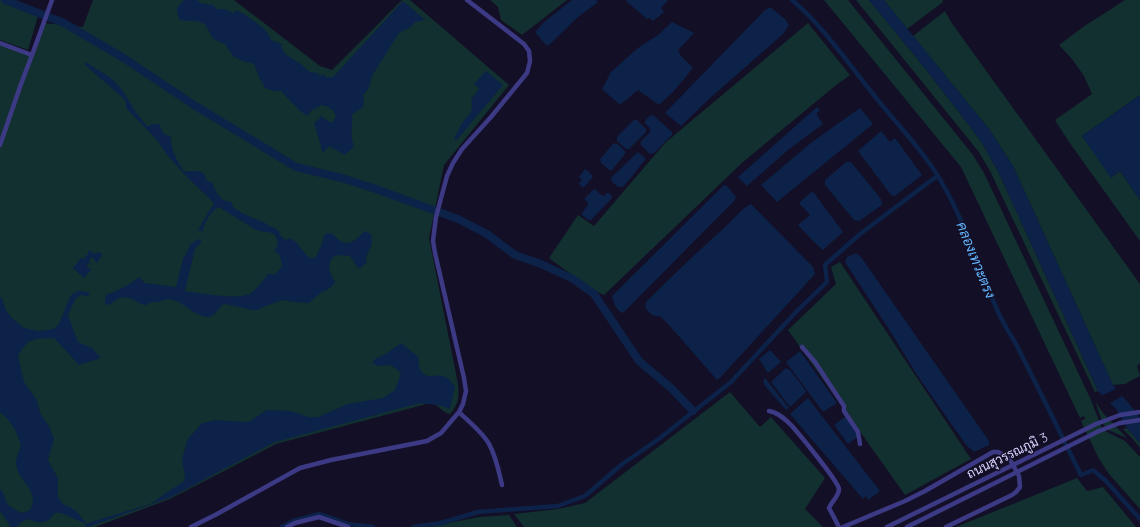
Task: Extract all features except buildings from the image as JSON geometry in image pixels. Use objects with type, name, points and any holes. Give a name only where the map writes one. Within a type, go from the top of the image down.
[{"type":"street","points":[[191,527],[300,468],[331,460],[427,441],[441,433],[459,412],[463,404],[466,391],[433,241],[438,206],[453,162],[462,149],[491,117],[527,73],[529,66],[529,51],[524,44],[467,0]]},
{"type":"street","points":[[0,146],[51,2]]},
{"type":"street","points":[[0,43],[32,55]]},
{"type":"street","points":[[802,347],[815,362],[844,406],[844,411],[858,432],[860,444]]},
{"type":"street","points":[[769,410],[779,415],[792,426],[838,485],[838,494],[829,508],[839,527]]},
{"type":"street","points":[[459,412],[487,440],[490,445],[502,485]]},
{"type":"street","name":"ถนนสุวรรณภูมิ 3","points":[[887,527],[1096,424],[1120,415],[1140,412]]},
{"type":"street","name":"ถนนสุวรรณภูมิ 3","points":[[907,527],[1099,431],[1120,423],[1140,420]]},
{"type":"street","points":[[843,527],[905,501],[993,452],[998,452],[1009,458],[1019,476],[1020,487],[1016,492],[946,527]]},
{"type":"street","points":[[287,527],[295,523],[319,517],[348,527]]},
{"type":"green space","points":[[0,0],[38,16],[28,50],[0,40]]},
{"type":"green space","points":[[93,0],[234,0],[320,66],[332,70],[402,0],[410,0],[509,85],[444,165],[429,238],[458,384],[458,400],[450,414],[446,413],[434,404],[427,403],[276,444],[170,499],[95,527],[0,527],[0,43],[32,55],[44,23],[83,27]]},
{"type":"green space","points":[[490,0],[567,0],[522,35],[501,20],[498,7]]},
{"type":"green space","points":[[824,0],[848,0],[973,155],[994,194],[1091,400],[1101,426],[1107,432],[1125,441],[1140,457],[1140,509],[1109,474],[1098,457],[1081,421],[1085,419],[1084,416],[1080,418],[961,167]]},
{"type":"green space","points":[[856,0],[869,0],[924,67],[982,143],[998,171],[1098,391],[1095,392],[990,171],[978,151]]},
{"type":"green space","points":[[884,0],[942,0],[943,2],[907,29]]},
{"type":"green space","points":[[1125,0],[1140,0],[1140,95],[1082,136],[1112,177],[1120,171],[1140,200],[1140,241],[1055,120],[1092,94],[1084,76],[1072,59],[1059,45],[1083,27]]},
{"type":"green space","points":[[945,11],[951,22],[1140,284],[1140,363],[1137,366],[1140,376],[1125,384],[1113,385],[1013,166],[989,129],[913,36]]},
{"type":"green space","points":[[808,23],[850,75],[743,162],[604,295],[591,289],[549,258],[578,215],[594,226],[665,143]]},
{"type":"green space","points":[[840,262],[971,459],[905,495],[788,330],[836,284],[831,267]]},
{"type":"green space","points":[[730,392],[760,427],[771,417],[825,478],[805,509],[823,527],[524,527],[514,514],[558,509],[585,503]]},
{"type":"green space","points":[[1095,401],[1103,413],[1127,438],[1108,430],[1103,424]]},
{"type":"green space","points":[[1127,428],[1140,443],[1140,448],[1123,429]]},
{"type":"green space","points":[[1077,478],[1087,491],[1103,487],[1136,527],[956,527]]},
{"type":"green space","points":[[509,515],[517,527],[429,527],[479,517]]},
{"type":"water","points":[[184,0],[197,0],[201,3],[213,5],[217,9],[225,9],[233,13],[237,10],[262,27],[271,40],[282,44],[281,46],[285,54],[301,64],[310,72],[318,73],[320,76],[323,74],[326,77],[333,77],[403,1],[425,20],[415,22],[411,27],[399,33],[372,76],[369,88],[363,95],[363,107],[351,117],[353,119],[352,140],[354,146],[345,155],[329,146],[324,152],[321,150],[314,123],[320,118],[320,116],[332,123],[336,116],[333,110],[322,105],[312,110],[307,116],[299,110],[281,91],[274,91],[265,88],[254,64],[234,57],[225,44],[213,39],[205,24],[196,21],[180,20],[177,9]]},
{"type":"water","points":[[572,0],[596,0],[598,2],[578,17],[549,45],[546,45],[535,32],[543,23]]},
{"type":"water","points":[[668,0],[661,8],[664,12],[653,21],[649,18],[647,19],[626,1]]},
{"type":"water","points":[[869,0],[884,0],[989,129],[1013,166],[1113,385],[1140,418],[1140,443],[1127,428],[1116,409],[1098,391],[998,171],[982,143],[924,67]]},
{"type":"water","points":[[770,7],[785,19],[789,25],[783,34],[709,99],[681,126],[665,113],[764,11]]},
{"type":"water","points":[[672,22],[694,33],[678,50],[681,56],[693,68],[674,91],[659,105],[638,90],[620,105],[602,89],[611,72],[638,48],[658,35]]},
{"type":"water","points":[[86,62],[116,82],[148,127],[151,124],[159,124],[163,133],[171,137],[174,155],[184,171],[197,171],[203,173],[209,182],[212,182],[219,196],[228,202],[232,202],[234,208],[265,223],[270,227],[273,227],[280,232],[279,234],[286,240],[289,238],[296,242],[309,258],[315,258],[322,244],[324,235],[327,233],[333,234],[341,242],[349,243],[357,239],[365,231],[371,234],[372,244],[366,257],[366,263],[358,268],[350,256],[337,255],[333,257],[329,266],[330,273],[335,282],[334,284],[309,303],[283,300],[258,310],[225,304],[222,305],[215,314],[210,317],[197,314],[171,299],[152,302],[146,305],[140,304],[126,297],[116,300],[109,305],[105,304],[107,294],[123,287],[139,277],[145,283],[176,287],[183,259],[191,244],[199,239],[201,242],[195,249],[185,291],[218,296],[244,296],[252,293],[269,273],[275,275],[282,266],[279,254],[274,251],[278,242],[275,235],[269,232],[256,230],[219,207],[206,221],[202,232],[198,230],[214,203],[188,178],[168,156],[156,139],[126,108],[126,102],[123,98],[85,65]]},
{"type":"water","points":[[486,71],[503,85],[456,141],[454,139],[462,123],[471,112],[471,100],[479,88],[474,84]]},
{"type":"water","points":[[1140,95],[1140,200],[1120,171],[1111,178],[1082,136]]},
{"type":"water","points":[[817,107],[820,110],[817,115],[823,124],[788,150],[747,186],[738,177]]},
{"type":"water","points":[[860,108],[873,124],[777,202],[761,185],[812,142]]},
{"type":"water","points":[[653,115],[672,132],[672,135],[654,153],[650,154],[641,145],[641,141],[650,132],[650,128],[645,121],[649,116]]},
{"type":"water","points":[[634,120],[637,120],[646,129],[646,132],[629,149],[626,149],[617,141],[617,137]]},
{"type":"water","points":[[881,131],[890,142],[895,138],[922,175],[895,196],[891,195],[858,151]]},
{"type":"water","points":[[616,143],[625,151],[625,154],[612,170],[609,170],[601,163],[600,159],[613,144]]},
{"type":"water","points":[[638,152],[645,158],[645,160],[624,186],[618,187],[612,182],[611,178]]},
{"type":"water","points":[[846,162],[851,162],[881,199],[882,205],[859,221],[854,220],[825,185],[825,180]]},
{"type":"water","points":[[585,169],[593,177],[584,187],[582,187],[579,184],[582,180],[579,177]]},
{"type":"water","points":[[724,185],[727,186],[736,197],[735,200],[623,313],[621,312],[616,306],[612,296]]},
{"type":"water","points":[[595,189],[604,196],[609,193],[612,198],[591,220],[588,220],[582,215],[588,205],[585,198]]},
{"type":"water","points":[[811,192],[814,193],[843,232],[823,250],[798,225],[810,215],[800,204],[800,202]]},
{"type":"water","points":[[751,204],[813,267],[815,274],[717,380],[668,324],[660,316],[651,314],[645,307],[646,302],[675,273],[741,211]]},
{"type":"water","points":[[90,250],[94,254],[99,252],[102,255],[97,263],[91,257],[89,260],[90,263],[87,267],[91,269],[84,278],[73,268],[81,258],[84,259],[86,255],[88,255]]},
{"type":"water","points":[[856,253],[861,257],[989,441],[989,445],[974,452],[966,445],[917,375],[845,262],[847,257]]},
{"type":"water","points":[[78,291],[90,292],[88,296],[81,295],[76,298],[68,315],[78,342],[92,348],[101,358],[79,365],[54,338],[32,340],[25,345],[18,356],[24,382],[37,400],[40,413],[50,428],[54,439],[48,460],[58,478],[58,496],[63,504],[77,512],[87,524],[150,504],[184,481],[185,477],[182,460],[187,440],[202,423],[216,420],[250,421],[267,410],[291,411],[309,417],[318,417],[348,404],[383,398],[395,390],[401,373],[391,365],[378,366],[372,363],[375,359],[401,343],[419,357],[419,366],[425,375],[443,376],[453,383],[455,387],[450,409],[442,406],[420,403],[275,442],[171,497],[88,527],[85,527],[86,524],[66,515],[55,513],[45,522],[27,519],[20,523],[17,527],[10,527],[0,511],[0,489],[8,505],[21,513],[30,510],[33,503],[33,497],[31,491],[17,470],[16,461],[21,445],[11,423],[0,412],[0,297],[2,298],[6,311],[13,319],[24,328],[39,331],[53,329],[58,325],[71,295]]},
{"type":"water","points":[[770,350],[781,362],[768,373],[759,359]]},
{"type":"water","points":[[800,351],[837,403],[823,412],[786,362]]},
{"type":"water","points":[[786,368],[790,370],[806,391],[790,407],[771,382]]},
{"type":"water","points":[[765,378],[789,408],[786,410],[765,386],[763,381]]},
{"type":"water","points":[[808,398],[880,491],[868,500],[866,496],[863,499],[790,414]]},
{"type":"water","points":[[846,416],[859,436],[848,444],[834,425]]},
{"type":"pier","points":[[1118,388],[1124,395],[1108,404],[1101,398],[1101,396]]},
{"type":"waterway","points":[[5,0],[64,23],[122,57],[194,105],[296,167],[342,178],[458,219],[487,234],[515,255],[541,264],[573,279],[594,294],[639,361],[672,389],[693,411]]},
{"type":"waterway","name":"คลองเทวะตรง","points":[[792,0],[804,10],[835,45],[921,152],[938,177],[976,254],[998,312],[1019,350],[1081,475],[1093,470],[1105,480],[1140,519]]},
{"type":"waterway","points":[[413,527],[441,523],[478,512],[558,506],[585,496],[621,465],[660,438],[731,382],[797,311],[827,282],[825,265],[860,234],[937,176]]},
{"type":"waterway","points":[[282,527],[293,521],[319,514],[348,524],[373,527]]}]
